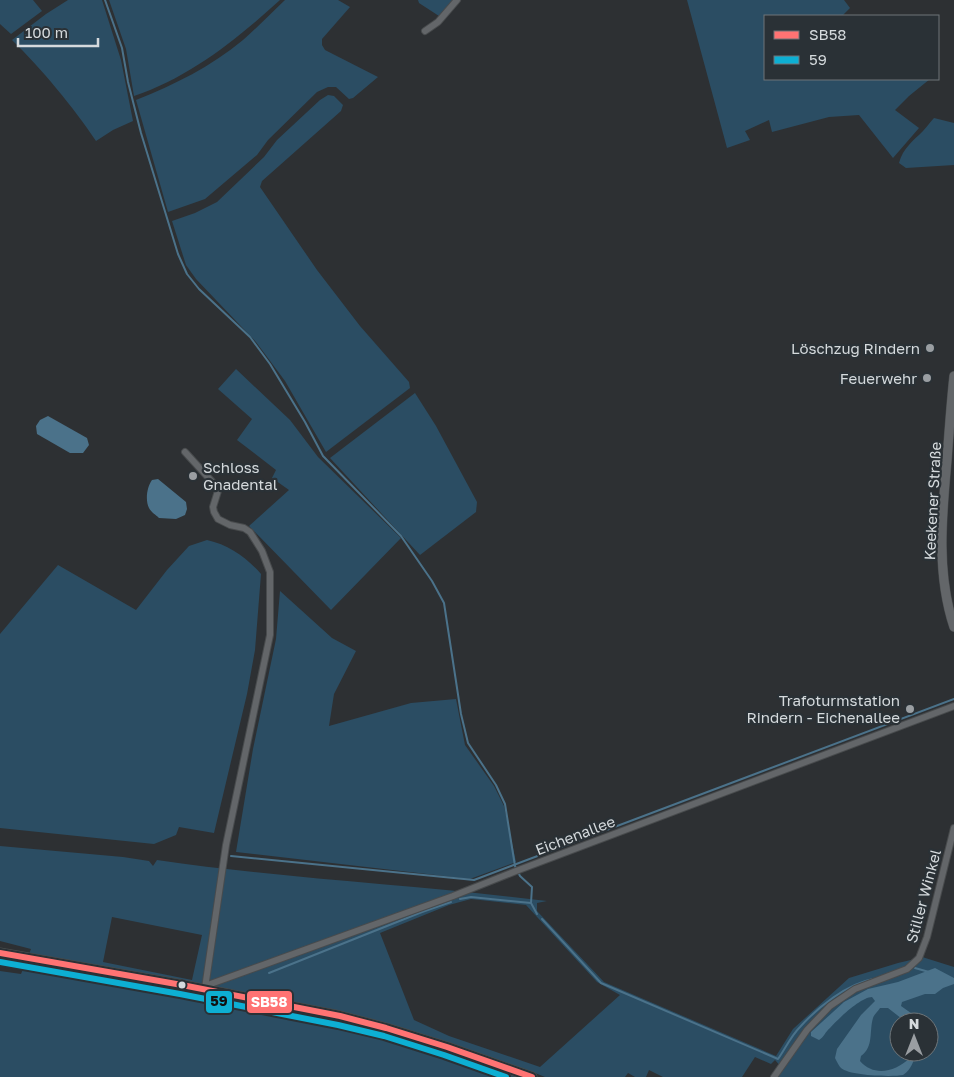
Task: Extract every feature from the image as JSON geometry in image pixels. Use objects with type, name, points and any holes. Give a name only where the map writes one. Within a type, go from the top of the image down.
[{"type":"main road","name":"Keekener Straße","points":[[954,376],[942,534],[944,585],[954,627]]},
{"type":"main road","points":[[0,953],[205,987],[314,1010],[448,1047],[532,1077]]},
{"type":"street","points":[[425,30],[438,22],[457,0]]},
{"type":"street","points":[[185,452],[216,486],[218,491],[213,507],[218,519],[250,532],[262,551],[270,572],[270,635],[226,845],[205,987]]},
{"type":"street","name":"Eichenallee","points":[[205,987],[453,896],[519,869],[954,706]]},
{"type":"street","name":"Stiller Winkel","points":[[774,1077],[807,1030],[830,1006],[855,989],[907,969],[919,958],[927,937],[954,828]]},
{"type":"shaded area","points":[[0,0],[33,0],[42,11],[11,34],[0,24]]},
{"type":"shaded area","points":[[68,0],[102,0],[121,60],[133,121],[113,130],[96,141],[57,89],[12,40]]},
{"type":"shaded area","points":[[109,0],[280,0],[212,56],[174,79],[134,96],[126,49]]},
{"type":"shaded area","points":[[285,0],[338,0],[350,7],[322,39],[322,45],[325,50],[378,77],[353,98],[349,99],[336,87],[328,87],[317,92],[268,140],[257,155],[205,199],[168,212],[136,100],[179,81],[218,59],[243,40]]},
{"type":"shaded area","points":[[418,0],[453,0],[439,16],[419,3]]},
{"type":"shaded area","points":[[687,0],[844,0],[850,8],[843,15],[764,15],[764,80],[929,80],[895,110],[919,128],[893,158],[859,115],[829,117],[772,132],[769,120],[745,131],[750,140],[727,148]]},
{"type":"shaded area","points":[[328,95],[334,96],[343,105],[341,111],[262,181],[260,187],[317,270],[360,326],[409,382],[410,388],[326,452],[285,381],[256,342],[196,279],[186,265],[172,221],[195,213],[217,202],[264,157],[277,140],[320,100]]},
{"type":"shaded area","points":[[934,118],[954,123],[954,165],[906,168],[899,163],[903,153]]},
{"type":"shaded area","points":[[236,369],[290,420],[318,457],[401,538],[331,610],[249,526],[289,490],[272,478],[276,470],[237,440],[252,419],[218,389]]},
{"type":"shaded area","points":[[415,393],[436,426],[477,502],[476,512],[420,555],[330,458]]},
{"type":"shaded area","points":[[48,416],[87,438],[89,445],[83,453],[70,453],[37,434],[36,426],[40,420]]},
{"type":"shaded area","points":[[158,479],[186,502],[187,509],[185,515],[176,519],[159,518],[150,509],[147,501],[148,490],[152,480]]},
{"type":"shaded area","points":[[207,540],[237,552],[261,574],[255,650],[247,694],[214,833],[179,827],[176,835],[154,844],[0,828],[0,634],[58,565],[136,610],[167,570],[189,546]]},
{"type":"shaded area","points":[[280,591],[332,638],[356,651],[334,694],[329,726],[411,703],[456,699],[465,745],[494,786],[504,806],[516,862],[470,879],[236,852],[253,749],[276,639]]},
{"type":"shaded area","points":[[0,846],[123,857],[149,861],[153,866],[157,860],[206,867],[547,901],[537,903],[537,911],[604,982],[776,1056],[793,1029],[849,978],[915,959],[919,956],[954,967],[954,1077],[776,1077],[782,1068],[775,1060],[771,1064],[755,1057],[742,1077],[663,1077],[649,1070],[646,1077],[635,1077],[628,1073],[625,1077],[545,1077],[535,1073],[532,1077],[0,1077],[0,971],[21,974],[31,949],[0,941]],"holes":[[[471,899],[526,905],[597,982],[620,995],[540,1067],[449,1036],[414,1020],[380,933],[449,905]],[[112,917],[202,935],[192,980],[103,962]]]},
{"type":"shaded area","points":[[935,968],[954,978],[954,984],[943,988],[935,994],[925,994],[902,1002],[901,1006],[910,1012],[893,1012],[888,1008],[880,1008],[873,1018],[868,1048],[861,1056],[860,1061],[878,1071],[898,1067],[905,1062],[912,1062],[910,1067],[903,1075],[890,1076],[853,1073],[841,1068],[835,1058],[837,1049],[861,1015],[875,1001],[872,997],[867,998],[850,1009],[819,1040],[811,1036],[811,1032],[844,1002],[868,989],[898,982]]},
{"type":"waterway","points":[[105,0],[122,48],[128,82],[141,133],[178,254],[187,274],[199,289],[250,337],[270,364],[323,456],[401,536],[432,581],[444,603],[461,714],[468,743],[496,785],[505,804],[515,866],[520,876],[532,887],[531,903],[537,914]]},
{"type":"waterway","points":[[231,856],[474,880],[954,699]]},
{"type":"waterway","points":[[460,899],[471,897],[531,903]]},
{"type":"waterway","points":[[269,973],[451,902]]},
{"type":"waterway","points":[[542,919],[601,983],[778,1059],[791,1038],[807,1019],[824,1004],[843,991],[873,979]]},
{"type":"waterway","points":[[915,968],[929,972]]},
{"type":"transit line","name":"SB58","points":[[0,953],[182,985],[340,1016],[447,1047],[532,1077]]},
{"type":"transit line","name":"59","points":[[0,962],[180,994],[338,1025],[384,1036],[506,1077]]},
{"type":"place","name":"Löschzug Rindern","points":[[930,348]]},
{"type":"place","name":"Feuerwehr","points":[[927,378]]},
{"type":"place","name":"Schloss Gnadental","points":[[193,476]]},
{"type":"place","name":"Trafoturmstation Rindern - Eichenallee","points":[[910,709]]}]
